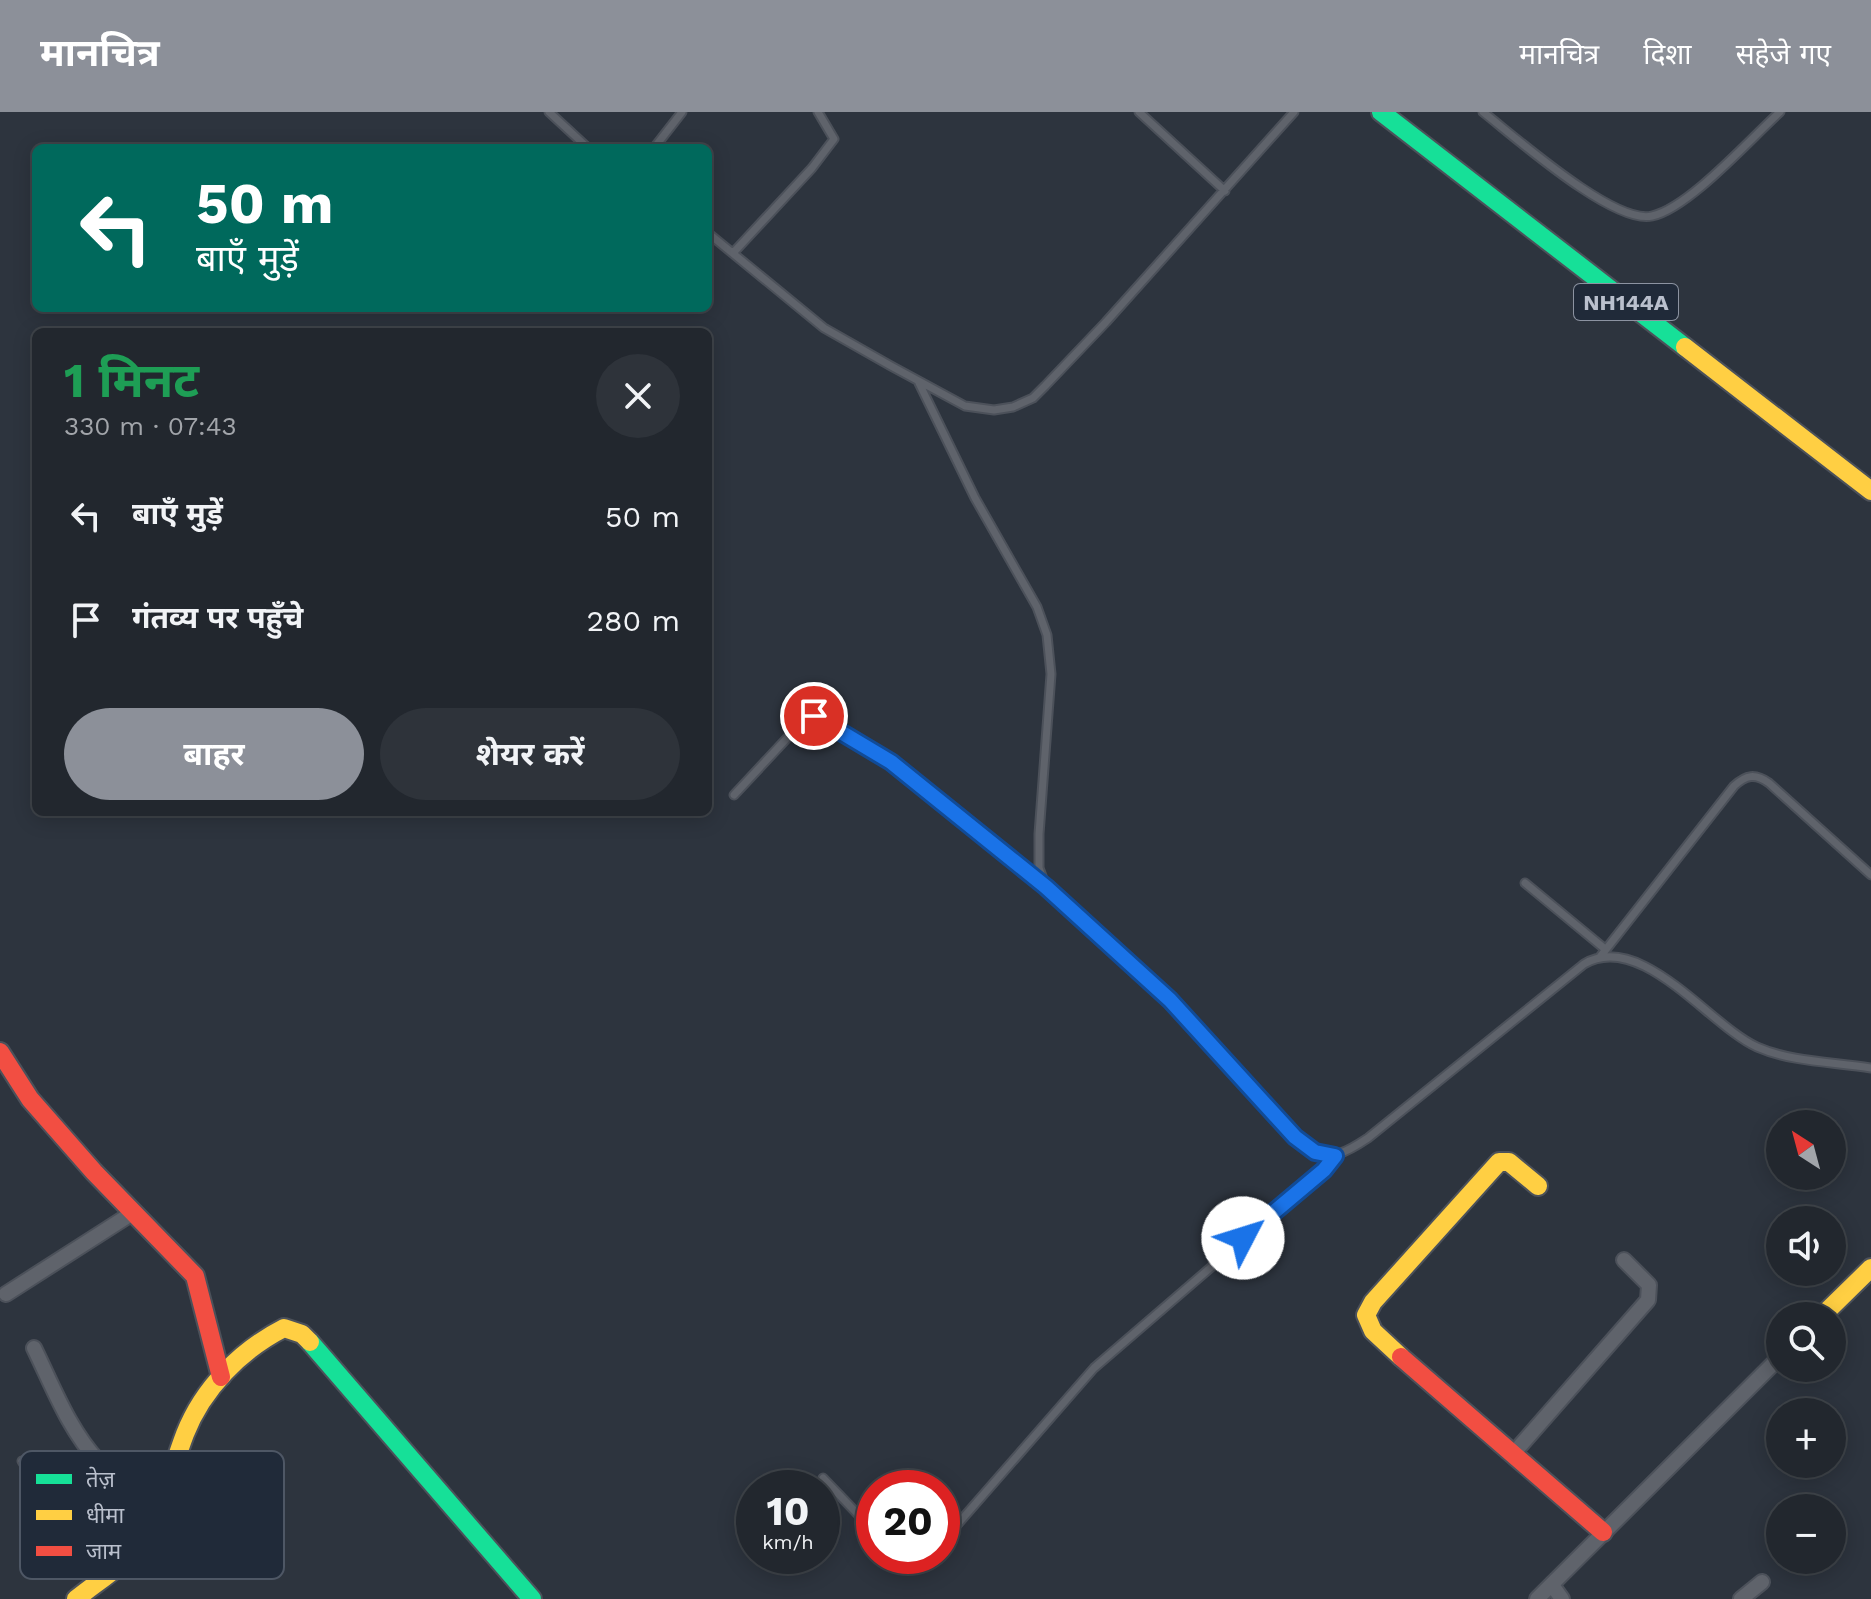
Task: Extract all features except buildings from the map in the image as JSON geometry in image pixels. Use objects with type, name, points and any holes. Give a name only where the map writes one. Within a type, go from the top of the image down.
[{"type":"main road","name":"NH144A","points":[[1381,112],[1871,491]]},
{"type":"main road","points":[[0,1052],[30,1099],[195,1276],[221,1377]]},
{"type":"main road","points":[[1538,1186],[1509,1162],[1499,1162],[1373,1302],[1366,1315],[1373,1331],[1603,1532]]},
{"type":"main road","points":[[1836,1302],[1871,1268]]},
{"type":"main road","points":[[178,1451],[193,1413],[221,1377],[255,1343],[274,1331],[293,1329],[302,1334],[532,1599]]},
{"type":"main road","points":[[76,1599],[101,1579]]},
{"type":"street","points":[[6,1294],[134,1212]]},
{"type":"street","points":[[1512,1455],[1648,1300],[1649,1285],[1624,1260]]},
{"type":"street","points":[[34,1348],[80,1437],[91,1451]]},
{"type":"street","points":[[1537,1599],[1766,1371]]},
{"type":"street","points":[[1741,1599],[1762,1582]]},
{"type":"street","points":[[1552,1585],[1562,1599]]},
{"type":"lane","points":[[549,112],[584,144]]},
{"type":"lane","points":[[657,144],[682,112]]},
{"type":"lane","points":[[734,252],[812,168],[834,139],[818,112]]},
{"type":"lane","points":[[1139,112],[1225,191]]},
{"type":"lane","points":[[712,236],[824,328],[919,383],[946,398],[978,410],[1013,407],[1033,398],[1106,322],[1294,112]]},
{"type":"lane","points":[[1483,112],[1605,203],[1643,217],[1675,206],[1780,112]]},
{"type":"lane","points":[[919,383],[975,498],[1037,607],[1047,635],[1051,674],[1039,834],[1039,868],[1046,887]]},
{"type":"lane","points":[[734,795],[803,721],[814,716],[891,762],[1046,887],[1170,1000],[1301,1142],[1315,1152],[1335,1156],[1368,1138],[1584,964],[1600,957],[1615,957],[1661,975],[1725,1026],[1756,1046],[1778,1054],[1871,1068]]},
{"type":"lane","points":[[1600,957],[1734,786],[1746,776],[1761,777],[1769,783],[1871,875]]},
{"type":"lane","points":[[1525,883],[1605,949]]},
{"type":"lane","points":[[960,1521],[1094,1368],[1146,1320],[1324,1170],[1335,1156]]},
{"type":"lane","points":[[840,1496],[856,1512]]},
{"type":"traffic: fast","points":[[1381,112],[1685,347]]},
{"type":"traffic: fast","points":[[310,1342],[532,1599]]},
{"type":"traffic: slow","points":[[1685,347],[1871,491]]},
{"type":"traffic: slow","points":[[1401,1357],[1373,1331],[1366,1315],[1373,1302],[1499,1162],[1509,1162],[1538,1186]]},
{"type":"traffic: slow","points":[[1836,1302],[1871,1268]]},
{"type":"traffic: slow","points":[[179,1451],[202,1401],[225,1372],[253,1347],[284,1328],[302,1334],[310,1342]]},
{"type":"traffic: slow","points":[[76,1599],[102,1579]]},
{"type":"traffic: jam","points":[[0,1052],[30,1099],[94,1172],[195,1276],[221,1377]]},
{"type":"traffic: jam","points":[[1401,1357],[1603,1532]]},
{"type":"route","points":[[814,716],[858,739],[891,762],[1002,849],[1170,1000],[1295,1137],[1315,1152],[1335,1156],[1324,1170],[1243,1238]]}]
